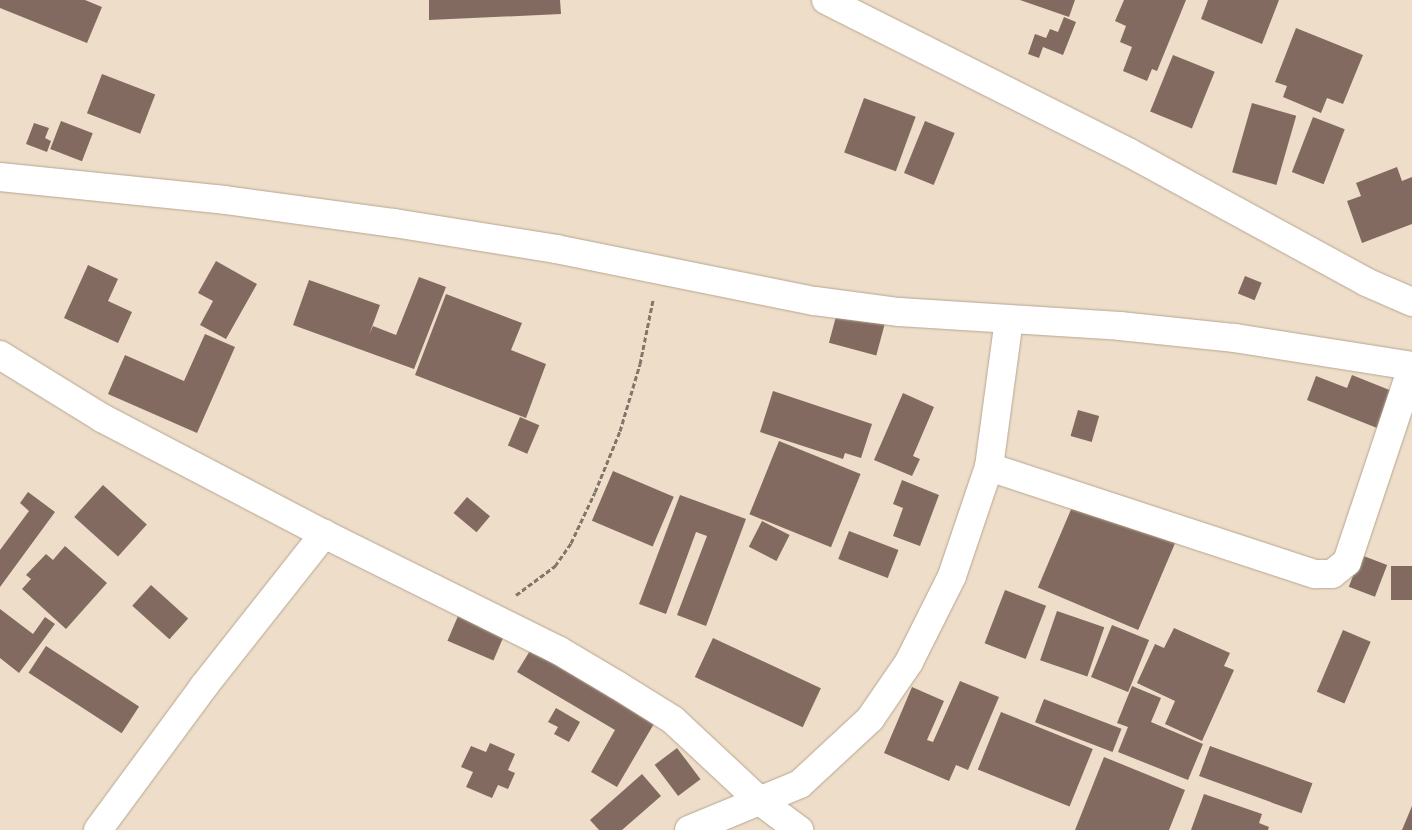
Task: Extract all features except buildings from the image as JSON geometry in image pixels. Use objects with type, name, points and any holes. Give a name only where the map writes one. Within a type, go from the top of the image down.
[{"type":"street","points":[[826,0],[1128,152],[1366,282],[1412,302]]},
{"type":"street","points":[[0,177],[225,200],[394,223],[659,270],[815,301],[899,312],[1009,319],[1235,338],[1412,367],[1346,562],[1332,574],[1315,574],[989,467]]},
{"type":"street","points":[[690,830],[800,784],[834,756],[870,719],[910,662],[952,576],[989,467],[1009,319]]},
{"type":"street","points":[[0,355],[102,418],[324,534],[558,650],[673,720],[760,801],[799,830]]},
{"type":"street","points":[[98,830],[204,686],[324,534]]},
{"type":"path","points":[[485,613],[555,566],[571,543],[620,431],[640,364],[659,270]]}]
